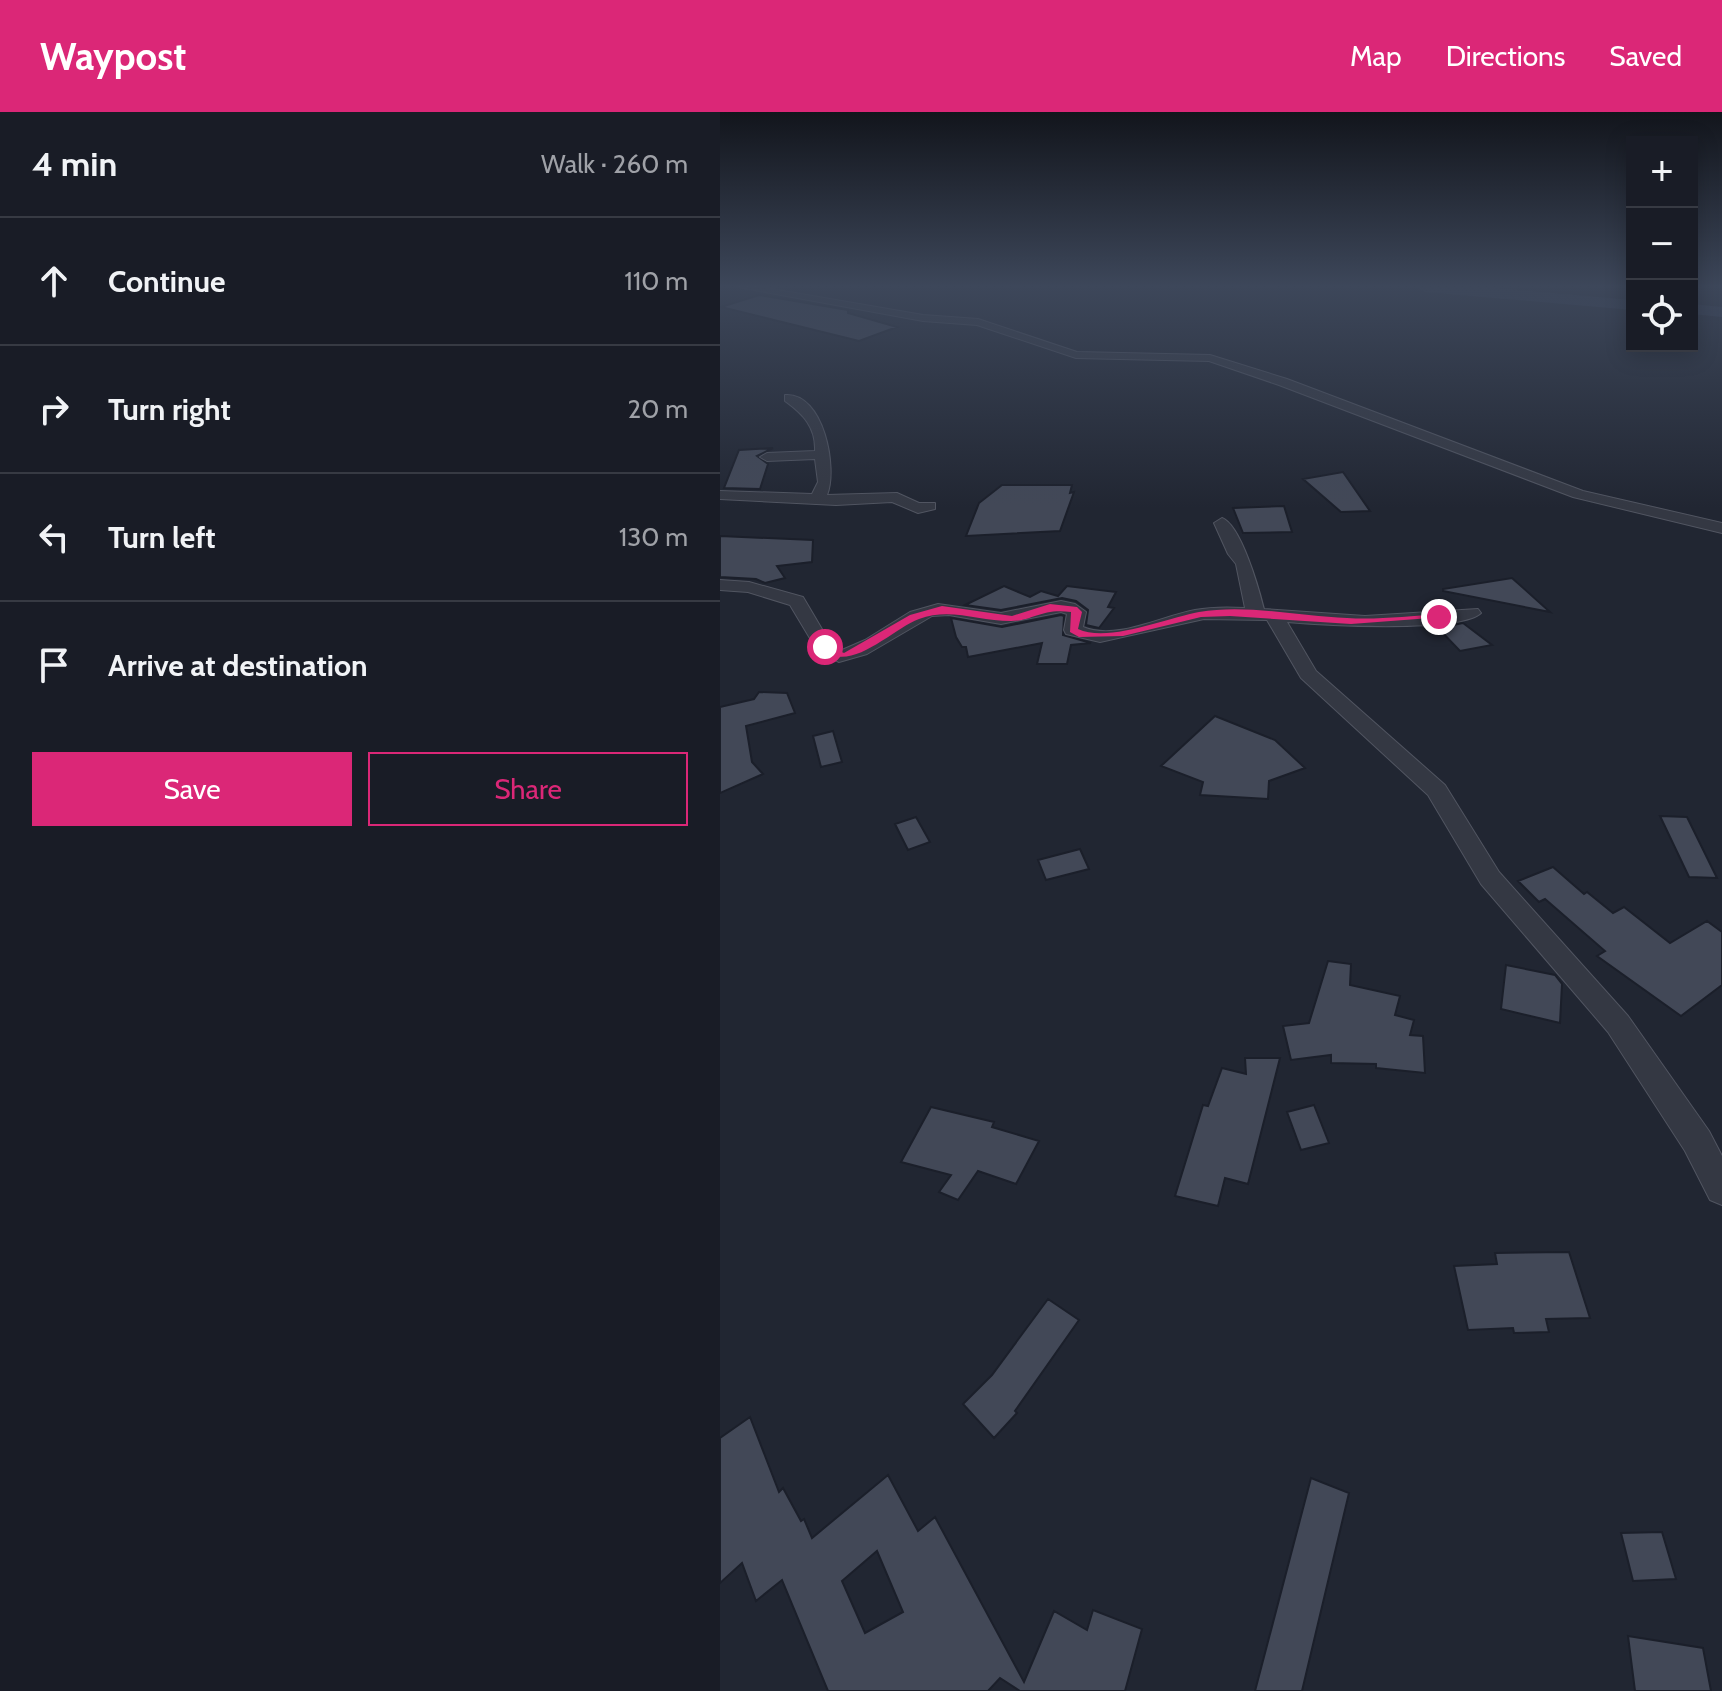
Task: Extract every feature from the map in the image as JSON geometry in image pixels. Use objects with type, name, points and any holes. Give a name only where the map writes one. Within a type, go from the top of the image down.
[{"type":"street","points":[[1218,361],[1283,382],[1578,494],[1722,528]]},
{"type":"street","points":[[789,398],[814,422],[822,441],[819,464],[825,482],[818,499]]},
{"type":"street","points":[[767,457],[820,455]]},
{"type":"street","points":[[720,495],[818,499],[897,497],[899,501],[918,508],[930,506]]},
{"type":"street","points":[[1222,523],[1236,554],[1244,563],[1265,615],[1308,674],[1437,790],[1490,878],[1618,1024],[1697,1141],[1722,1189]]},
{"type":"street","points":[[720,585],[749,587],[797,601],[806,622],[825,647],[839,656],[852,653],[913,617],[942,609],[1013,618],[1050,606],[1074,609],[1077,612],[1073,630],[1091,635],[1123,634],[1201,615],[1265,615],[1351,621],[1472,613]]},
{"type":"building","points":[[773,448],[757,456],[768,464],[760,489],[724,488],[739,450]]},
{"type":"building","points":[[1343,472],[1370,511],[1341,512],[1303,479]]},
{"type":"building","points":[[1002,485],[1072,485],[1070,493],[1074,492],[1060,531],[966,536],[979,503]]},
{"type":"building","points":[[1284,506],[1292,532],[1243,533],[1233,508]]},
{"type":"building","points":[[720,536],[813,540],[812,562],[777,566],[785,578],[765,583],[756,579],[720,577]]},
{"type":"building","points":[[1512,578],[1550,612],[1443,591],[1443,589]]},
{"type":"building","points":[[1004,586],[1030,597],[1041,591],[1058,596],[1067,586],[1116,592],[1108,607],[1114,608],[1099,628],[1086,625],[1088,610],[1076,601],[1062,598],[1001,610],[965,605]]},
{"type":"building","points":[[1064,616],[1063,635],[1091,643],[1071,645],[1067,664],[1037,664],[1042,643],[968,657],[966,647],[962,647],[956,637],[951,618],[1002,627]]},
{"type":"building","points":[[1463,623],[1492,645],[1460,651],[1438,628]]},
{"type":"building","points":[[759,692],[787,693],[795,713],[746,726],[752,762],[763,774],[720,793],[720,707],[754,699]]},
{"type":"building","points":[[1215,716],[1275,740],[1305,768],[1269,781],[1268,799],[1200,795],[1203,782],[1161,766]]},
{"type":"building","points":[[833,731],[842,762],[821,767],[813,736]]},
{"type":"building","points":[[1660,816],[1687,817],[1717,878],[1689,877]]},
{"type":"building","points":[[916,817],[930,842],[908,850],[895,824]]},
{"type":"building","points":[[1080,849],[1089,869],[1046,880],[1038,860]]},
{"type":"building","points":[[1553,867],[1584,894],[1587,892],[1613,913],[1624,907],[1670,943],[1707,921],[1722,932],[1722,985],[1681,1016],[1597,956],[1605,951],[1545,899],[1539,902],[1518,881]]},
{"type":"building","points":[[1328,961],[1351,964],[1350,985],[1400,996],[1395,1015],[1414,1020],[1410,1035],[1423,1036],[1425,1073],[1376,1068],[1376,1064],[1331,1063],[1331,1055],[1291,1060],[1283,1026],[1309,1023]]},
{"type":"building","points":[[1506,965],[1555,975],[1562,984],[1560,1023],[1501,1009]]},
{"type":"building","points":[[1245,1058],[1280,1058],[1248,1184],[1225,1178],[1218,1206],[1175,1196],[1203,1105],[1208,1106],[1222,1068],[1246,1074]]},
{"type":"building","points":[[1314,1105],[1329,1143],[1301,1150],[1287,1112]]},
{"type":"building","points":[[931,1107],[994,1122],[992,1127],[1039,1141],[1016,1184],[978,1171],[958,1200],[939,1192],[951,1175],[901,1162]]},
{"type":"building","points":[[1569,1252],[1590,1318],[1546,1319],[1549,1332],[1514,1333],[1513,1328],[1468,1330],[1454,1266],[1497,1264],[1495,1253]]},
{"type":"building","points":[[1048,1299],[1079,1320],[1015,1411],[1017,1413],[994,1438],[963,1404],[992,1375]]},
{"type":"building","points":[[750,1417],[779,1492],[783,1488],[801,1521],[804,1519],[812,1538],[888,1475],[918,1531],[935,1517],[1024,1682],[1054,1611],[1087,1630],[1093,1610],[1142,1629],[1125,1691],[1020,1691],[1000,1678],[988,1691],[828,1691],[782,1580],[756,1601],[742,1563],[720,1583],[720,1438]],"holes":[[[877,1551],[903,1612],[865,1633],[842,1581]]]},
{"type":"building","points":[[1311,1478],[1349,1493],[1302,1691],[1255,1691]]},
{"type":"building","points":[[1662,1532],[1676,1579],[1633,1581],[1621,1533]]},
{"type":"building","points":[[1628,1636],[1703,1648],[1711,1691],[1635,1691]]},
{"type":"route","points":[[825,647],[831,653],[845,656],[913,617],[942,609],[1013,618],[1050,606],[1074,609],[1077,612],[1073,630],[1091,635],[1123,634],[1168,621],[1230,613],[1351,621],[1439,617]]}]
